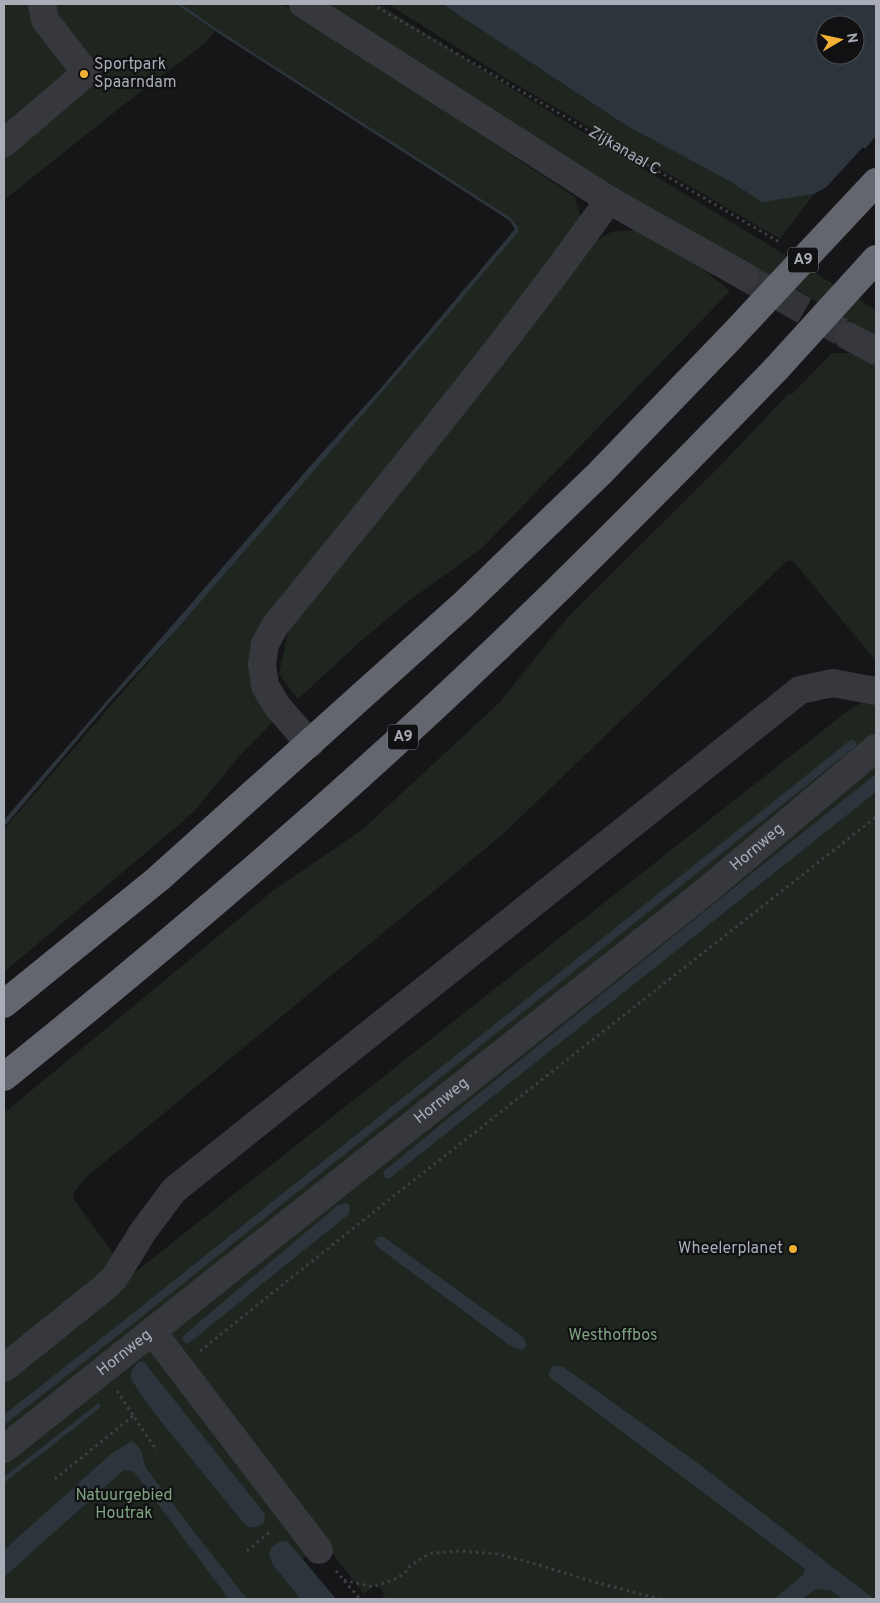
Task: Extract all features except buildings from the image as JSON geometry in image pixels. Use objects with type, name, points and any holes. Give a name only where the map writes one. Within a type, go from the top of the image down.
[{"type":"highway","name":"A9","points":[[4,1004],[158,879],[464,604],[592,480],[730,338],[876,182]]},
{"type":"highway","name":"A9","points":[[4,1077],[210,906],[371,766],[493,653],[660,489],[776,369],[876,259]]},
{"type":"street","points":[[4,143],[86,73],[45,20],[42,4]]},
{"type":"street","points":[[303,4],[609,200],[744,276]]},
{"type":"street","points":[[310,744],[277,706],[264,686],[262,664],[265,644],[275,626],[474,378],[570,255],[609,200]]},
{"type":"street","points":[[848,336],[876,351]]},
{"type":"street","points":[[4,1368],[115,1277],[142,1233],[174,1190],[800,690],[833,683],[876,691]]},
{"type":"street","name":"Hornweg","points":[[4,1450],[693,901],[876,748]]},
{"type":"street","points":[[152,1331],[318,1550]]},
{"type":"path","name":"Zijkanaal C","points":[[372,4],[782,244]]},
{"type":"path","points":[[180,1368],[376,1210],[876,817]]},
{"type":"path","points":[[101,1371],[158,1450]]},
{"type":"path","points":[[55,1479],[133,1416]]},
{"type":"path","points":[[360,1599],[344,1580],[365,1586],[378,1585],[400,1576],[422,1558],[432,1553],[461,1551],[505,1556],[660,1599]]},
{"type":"green space","name":"Sportpark Spaarndam","points":[[4,4],[176,4],[215,31],[205,43],[4,200]]},
{"type":"green space","points":[[181,4],[283,4],[575,197],[581,219],[560,249],[265,621],[274,721],[242,753],[197,808],[180,824],[4,972],[4,829],[409,361],[511,239],[518,227],[511,218],[226,35]]},
{"type":"green space","points":[[323,4],[379,4],[548,111],[876,310],[876,338],[774,276],[737,261],[573,162]]},
{"type":"green space","points":[[388,4],[442,4],[627,126],[731,182],[762,201],[814,194],[780,239],[507,79]]},
{"type":"green space","points":[[637,230],[695,263],[730,291],[481,549],[406,603],[298,699],[279,674],[288,632],[585,248],[611,232]]},
{"type":"green space","points":[[832,353],[852,353],[876,365],[876,661],[793,561],[787,561],[502,835],[84,1179],[73,1194],[75,1201],[113,1253],[111,1263],[106,1270],[4,1356],[4,1113],[274,890],[362,830],[500,702],[567,618],[721,465],[789,393],[792,394]]},
{"type":"green space","points":[[864,703],[876,705],[876,734],[726,859],[4,1435],[4,1379],[125,1280],[854,706]]},
{"type":"green space","name":"Westhoffbos","points":[[876,759],[876,1599],[380,1599],[385,1595],[377,1584],[364,1594],[240,1434],[170,1338],[171,1331]]},
{"type":"green space","name":"Natuurgebied Houtrak","points":[[148,1351],[154,1351],[312,1551],[303,1559],[336,1599],[4,1599],[4,1461]]},
{"type":"shaded area","points":[[176,4],[181,4],[226,35],[511,218],[518,227],[518,232],[409,361],[178,628],[109,703],[4,827],[4,820],[320,455],[381,388],[515,229],[510,221],[495,211]]},
{"type":"shaded area","points":[[442,4],[876,4],[876,208],[839,180],[814,194],[762,202],[731,182],[627,126]]},
{"type":"shaded area","points":[[876,774],[876,792],[390,1178],[385,1179],[383,1172]]},
{"type":"shaded area","points":[[347,1203],[350,1206],[349,1214],[189,1343],[185,1343],[182,1339],[184,1335],[338,1205]]},
{"type":"shaded area","points":[[378,1237],[384,1237],[524,1338],[527,1346],[522,1350],[509,1345],[379,1248],[374,1242]]},
{"type":"shaded area","points":[[139,1361],[144,1362],[265,1514],[262,1524],[253,1527],[246,1526],[151,1409],[131,1379],[131,1371]]},
{"type":"shaded area","points":[[553,1366],[562,1366],[699,1464],[874,1599],[842,1599],[832,1591],[816,1589],[802,1599],[774,1599],[803,1575],[805,1569],[552,1379],[548,1374]]},
{"type":"shaded area","points":[[97,1404],[100,1404],[100,1408],[4,1483],[4,1477]]},
{"type":"shaded area","points":[[131,1441],[140,1449],[146,1468],[247,1599],[229,1599],[134,1472],[124,1470],[4,1577],[4,1550],[111,1454]]},
{"type":"shaded area","points":[[287,1541],[336,1599],[301,1599],[273,1565],[269,1555],[271,1548],[279,1542]]},
{"type":"pier","points":[[876,136],[876,210],[839,182],[821,193],[863,147],[865,149]]},
{"type":"waterway","points":[[4,1420],[852,744]]},
{"type":"tunnel","points":[[744,276],[848,336]]},
{"type":"place","name":"Sportpark Spaarndam","points":[[84,74]]},
{"type":"place","name":"Wheelerplanet","points":[[793,1249]]}]
